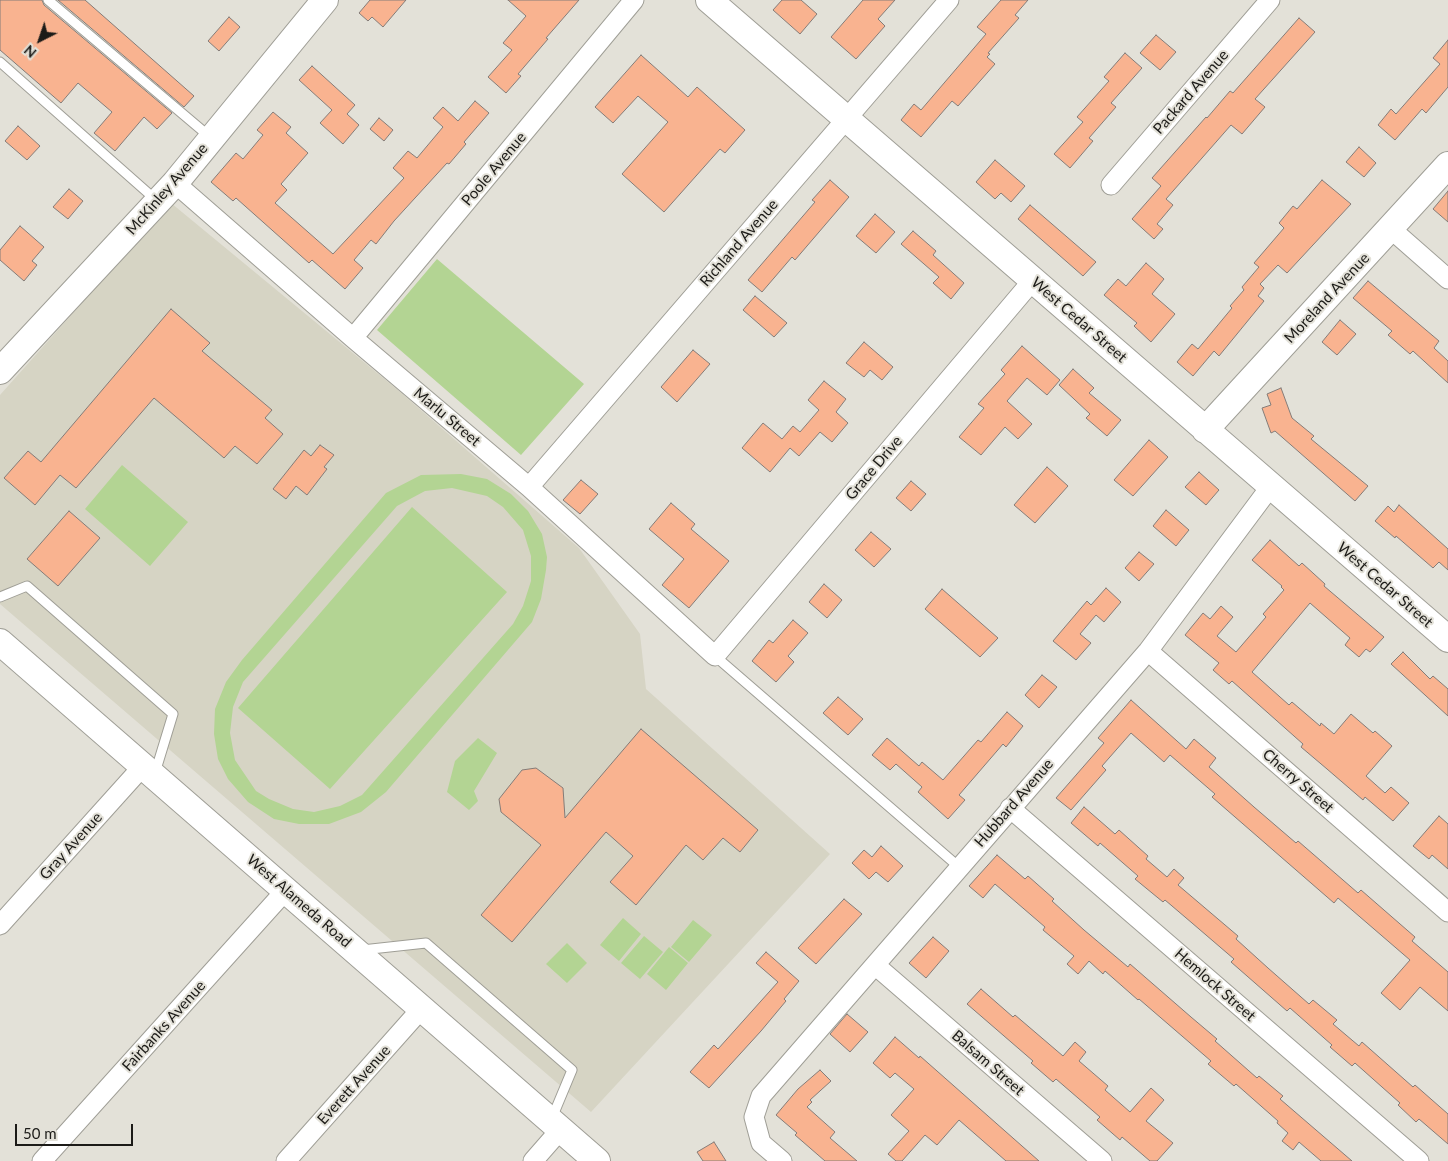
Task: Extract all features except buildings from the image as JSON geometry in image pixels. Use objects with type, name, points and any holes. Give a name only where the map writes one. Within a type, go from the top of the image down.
[{"type":"street","name":"McKinley Avenue","points":[[0,371],[166,192],[325,0]]},
{"type":"street","name":"Poole Avenue","points":[[353,338],[634,0]]},
{"type":"street","name":"West Cedar Street","points":[[709,0],[1448,639]]},
{"type":"street","name":"Richland Avenue","points":[[529,487],[949,0]]},
{"type":"street","name":"Packard Avenue","points":[[1111,185],[1270,0]]},
{"type":"street","name":"Moreland Avenue","points":[[1205,430],[1448,165]]},
{"type":"street","name":"Marlu Street","points":[[166,192],[353,338],[529,487],[715,656]]},
{"type":"street","points":[[1391,229],[1448,279]]},
{"type":"street","name":"Grace Drive","points":[[715,656],[1033,280]]},
{"type":"street","name":"Hubbard Avenue","points":[[782,1161],[761,1143],[754,1116],[761,1096],[1148,651],[1271,486]]},
{"type":"street","name":"West Alameda Road","points":[[0,644],[597,1161]]},
{"type":"street","name":"Cherry Street","points":[[1148,651],[1448,912]]},
{"type":"street","name":"Gray Avenue","points":[[0,925],[148,771]]},
{"type":"street","name":"Hemlock Street","points":[[1010,808],[1420,1161]]},
{"type":"street","name":"Fairbanks Avenue","points":[[42,1161],[286,890]]},
{"type":"street","name":"Balsam Street","points":[[875,965],[1102,1161]]},
{"type":"street","name":"Everett Avenue","points":[[286,1161],[422,1008]]},
{"type":"street","points":[[534,1161],[556,1125]]},
{"type":"lane","points":[[48,0],[211,138]]},
{"type":"lane","points":[[0,62],[166,192]]},
{"type":"lane","points":[[0,597],[26,586],[173,714],[148,771]]},
{"type":"lane","points":[[715,656],[959,867]]},
{"type":"lane","points":[[356,951],[426,943],[550,1050],[572,1070],[556,1125]]},
{"type":"shaded area","points":[[171,203],[399,391],[579,548],[640,634],[646,689],[830,854],[591,1112],[0,604],[0,395]]},
{"type":"green space","points":[[437,259],[584,384],[521,455],[377,330]]},
{"type":"green space","points":[[122,465],[188,522],[150,566],[85,509]]},
{"type":"green space","points":[[461,474],[487,479],[511,494],[528,511],[542,534],[547,557],[541,599],[532,622],[386,792],[361,812],[329,824],[299,824],[274,819],[248,802],[228,779],[218,759],[214,734],[215,709],[226,682],[242,660],[386,493],[421,475]],"holes":[[[452,488],[487,496],[503,507],[523,530],[531,556],[531,581],[523,606],[513,624],[362,795],[340,806],[314,812],[293,809],[269,799],[256,791],[235,760],[230,733],[233,707],[243,682],[397,506],[425,491]]]},
{"type":"green space","points":[[412,507],[507,592],[330,789],[238,708]]},
{"type":"green space","points":[[478,738],[497,753],[474,791],[478,801],[469,810],[447,792],[455,761]]},
{"type":"green space","points":[[623,918],[641,934],[619,961],[600,945]]},
{"type":"green space","points":[[693,920],[712,935],[689,962],[671,947]]},
{"type":"green space","points":[[644,936],[663,952],[640,979],[621,963]]},
{"type":"green space","points":[[567,943],[587,963],[567,983],[546,964]]},
{"type":"green space","points":[[669,947],[688,963],[666,990],[647,974]]}]
